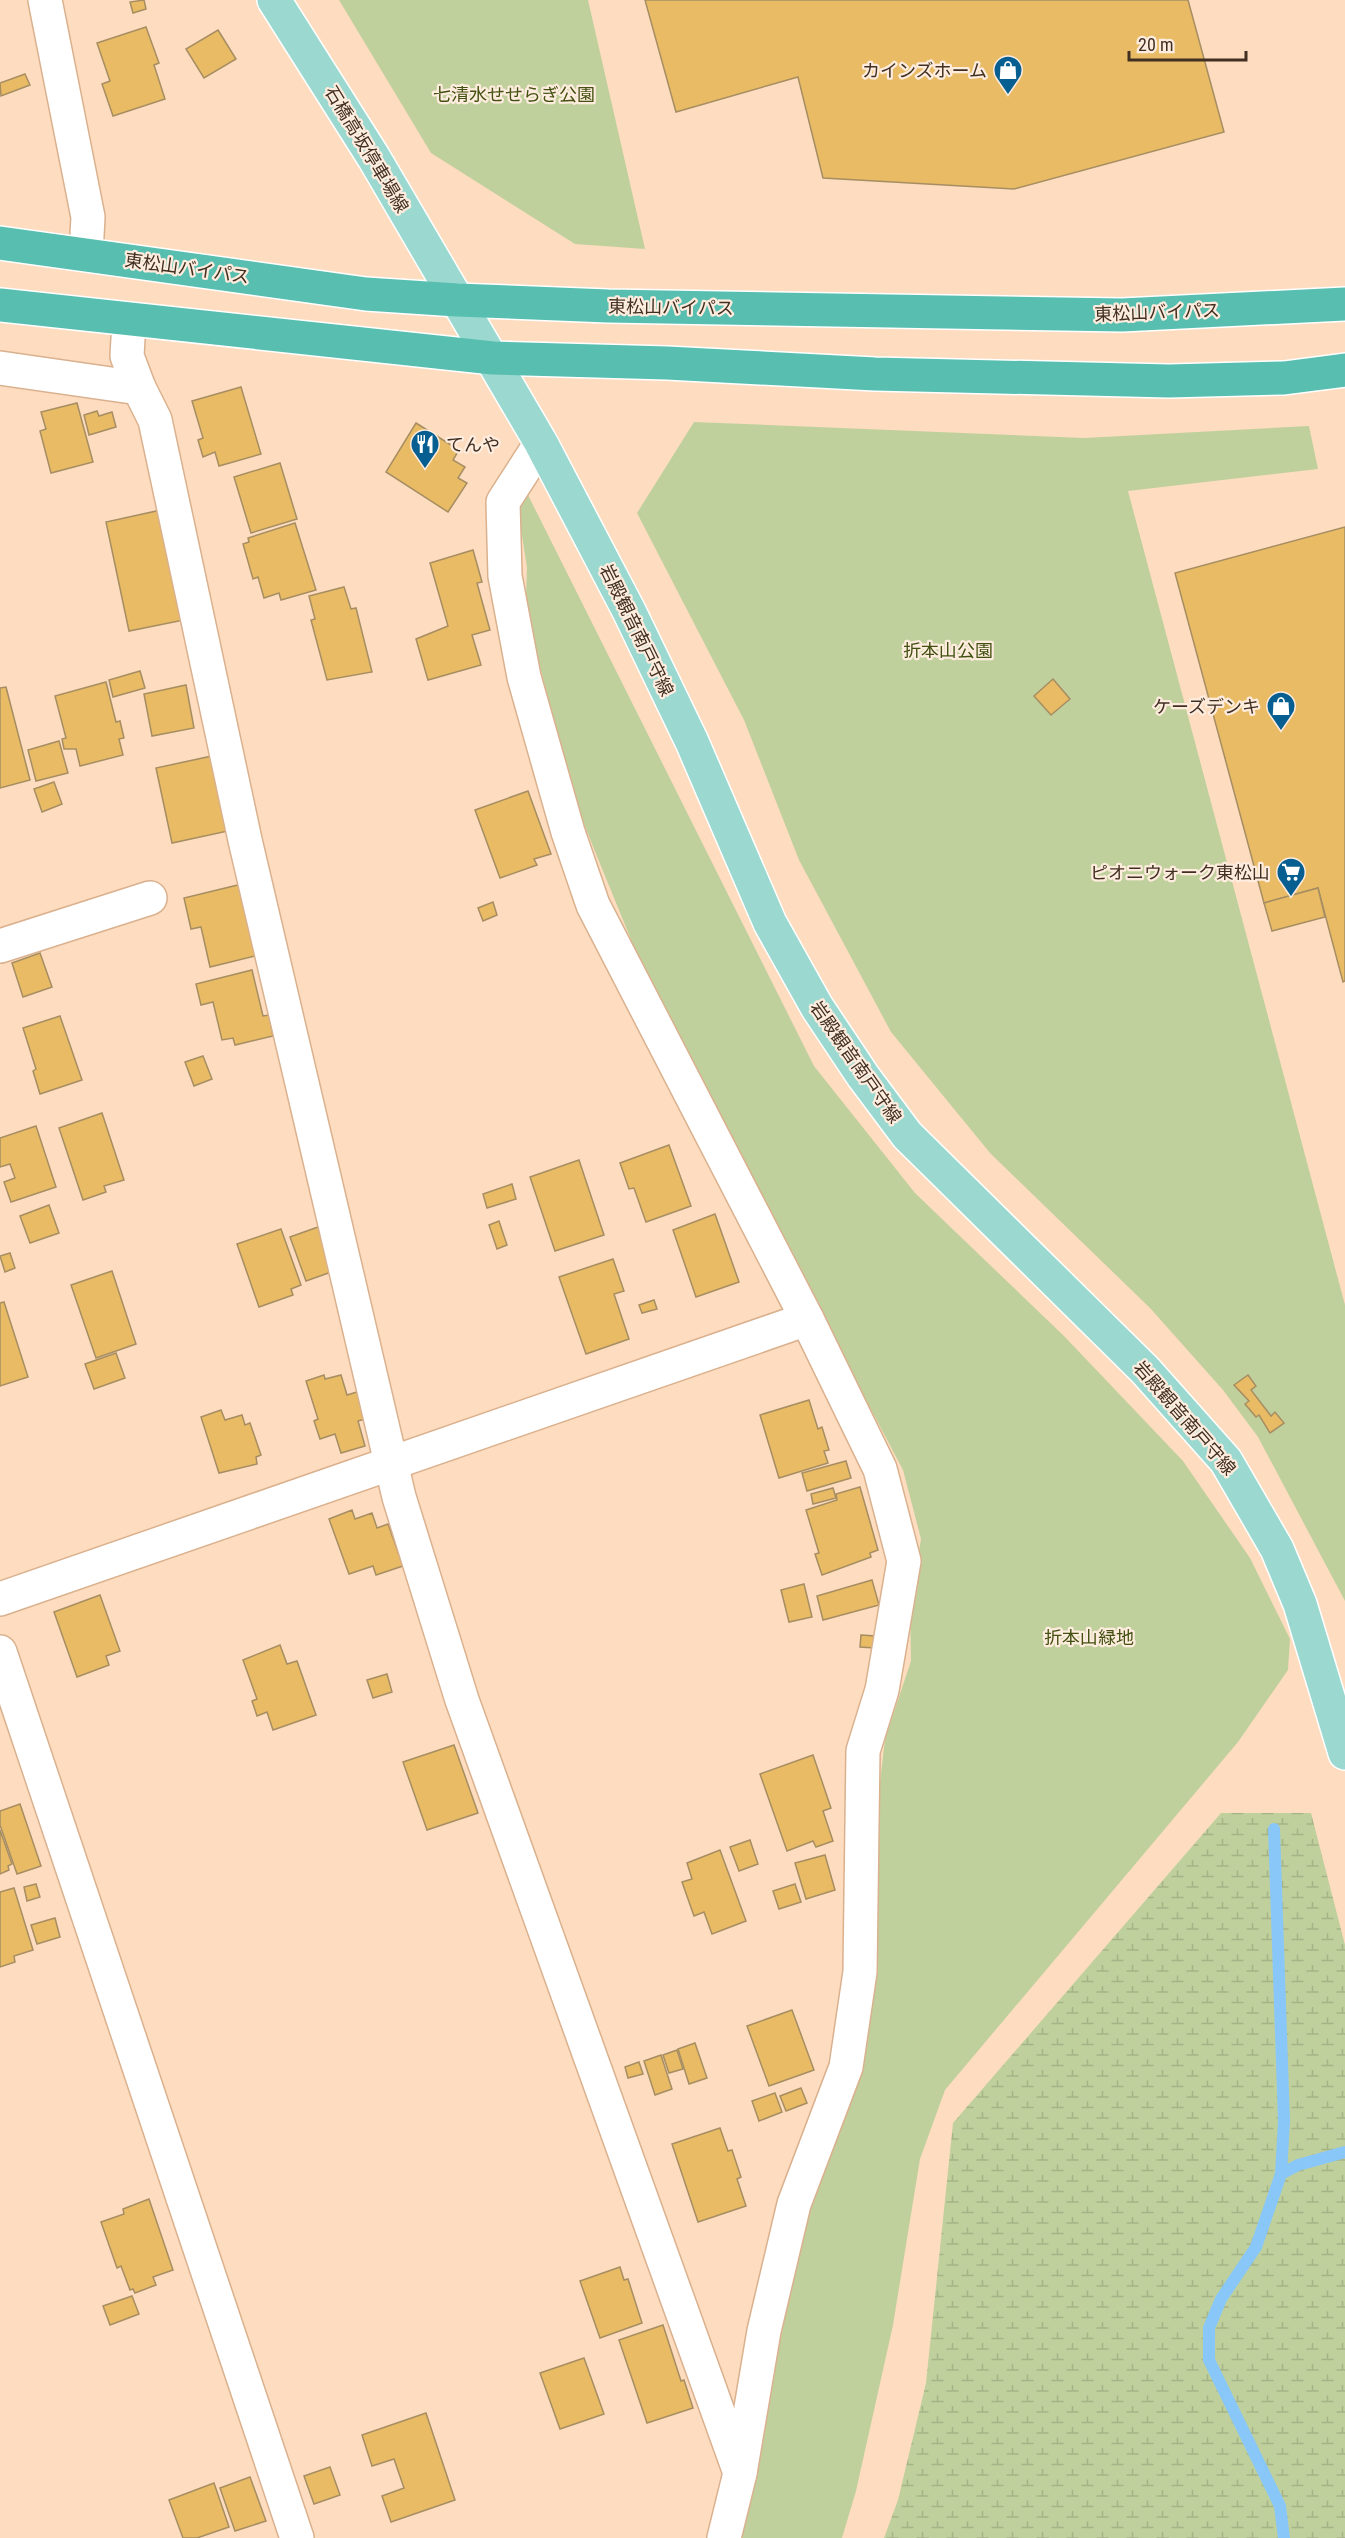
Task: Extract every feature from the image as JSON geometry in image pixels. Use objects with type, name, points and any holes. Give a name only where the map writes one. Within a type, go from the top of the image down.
[{"type":"highway","name":"東松山バイパス","points":[[0,243],[366,294],[457,300],[608,306],[1122,315],[1345,304]]},
{"type":"highway","points":[[0,305],[129,321],[493,358],[668,363],[875,374],[1169,381],[1284,378],[1345,370]]},
{"type":"main road","name":"石橋高坂停車場線","points":[[274,0],[374,158],[457,300]]},
{"type":"main road","name":"岩殿観音南戸守線","points":[[457,300],[541,443],[629,611],[692,742],[770,923],[817,1007],[863,1076],[907,1135],[1145,1370],[1226,1461],[1277,1549],[1300,1605],[1345,1753]]},
{"type":"street","points":[[45,0],[88,217],[86,254]]},
{"type":"street","points":[[129,321],[127,356],[139,388],[155,420],[245,840],[390,1463],[462,1700],[740,2473]]},
{"type":"street","points":[[0,368],[139,388]]},
{"type":"street","points":[[541,443],[503,502],[505,576],[524,677],[568,832],[593,905],[807,1319],[880,1469],[904,1561],[882,1690],[863,1751],[860,1972],[846,2067],[794,2204],[764,2331],[740,2473],[724,2538]]},
{"type":"street","points":[[0,946],[150,898]]},
{"type":"street","points":[[0,1599],[807,1319]]},
{"type":"street","points":[[0,1652],[297,2538]]},
{"type":"green space","name":"七清水せせらぎ公園","points":[[339,0],[588,0],[645,249],[575,244],[431,153]]},
{"type":"green space","name":"折本山公園","points":[[694,422],[1084,438],[1309,426],[1318,469],[1128,491],[1345,1305],[1345,1601],[1258,1437],[1223,1390],[1150,1308],[990,1153],[891,1032],[799,860],[744,720],[637,513]]},
{"type":"green space","name":"折本山緑地","points":[[528,495],[814,1066],[915,1193],[1064,1336],[1183,1461],[1250,1558],[1290,1639],[1288,1670],[1238,1742],[945,2090],[920,2159],[893,2325],[856,2491],[842,2538],[735,2538],[807,2204],[875,1826],[885,1739],[911,1661],[910,1606],[921,1539],[903,1470],[659,1008],[575,801],[531,632],[526,595],[527,568],[518,510]]},
{"type":"green space","points":[[1221,1813],[1311,1813],[1345,1945],[1345,2538],[884,2538],[898,2500],[926,2383],[953,2123]]},
{"type":"building","points":[[144,0],[146,9],[133,13],[130,2]]},
{"type":"building","name":"カインズホーム","points":[[645,0],[1188,0],[1224,132],[1014,189],[823,178],[798,77],[676,112]]},
{"type":"building","points":[[146,27],[159,63],[154,65],[165,99],[113,116],[102,84],[110,81],[97,43]]},
{"type":"building","points":[[218,30],[236,59],[204,78],[186,49]]},
{"type":"building","points":[[25,74],[30,85],[1,96],[0,83]]},
{"type":"building","points":[[241,387],[261,454],[219,466],[215,452],[203,457],[198,440],[203,438],[192,401]]},
{"type":"building","points":[[77,403],[93,462],[51,473],[40,431],[46,429],[41,412]]},
{"type":"building","points":[[97,411],[99,416],[112,412],[116,427],[89,435],[84,415]]},
{"type":"building","name":"てんや","points":[[416,423],[459,450],[453,460],[465,467],[458,478],[467,483],[448,512],[386,472]]},
{"type":"building","points":[[280,463],[297,519],[251,533],[234,477]]},
{"type":"building","points":[[161,510],[184,620],[129,631],[106,522]]},
{"type":"building","points":[[295,523],[316,590],[281,600],[279,593],[264,598],[258,577],[253,579],[243,544],[249,542],[248,538]]},
{"type":"building","name":"ケーズデンキ","points":[[1345,527],[1345,981],[1343,982],[1318,888],[1264,903],[1175,573]]},
{"type":"building","points":[[473,550],[482,582],[477,583],[490,630],[472,635],[481,665],[428,680],[416,639],[448,626],[430,563]]},
{"type":"building","points":[[344,587],[351,609],[356,608],[372,672],[327,680],[311,620],[315,619],[309,596]]},
{"type":"building","points":[[140,671],[145,688],[113,697],[109,680]]},
{"type":"building","points":[[1053,679],[1070,699],[1051,715],[1034,696]]},
{"type":"building","points":[[106,682],[116,722],[120,721],[124,738],[119,739],[123,755],[80,766],[76,749],[64,749],[62,739],[66,738],[55,696]]},
{"type":"building","points":[[186,685],[194,728],[152,736],[144,694]]},
{"type":"building","points":[[6,687],[30,780],[0,788],[0,688]]},
{"type":"building","points":[[59,741],[68,773],[36,781],[28,750]]},
{"type":"building","points":[[212,756],[228,831],[172,843],[156,768]]},
{"type":"building","points":[[54,782],[62,804],[42,812],[34,789]]},
{"type":"building","points":[[528,791],[551,854],[534,859],[537,865],[500,878],[475,810]]},
{"type":"building","points":[[242,884],[251,920],[247,921],[255,956],[210,967],[201,927],[191,929],[184,898]]},
{"type":"building","points":[[1318,888],[1325,917],[1272,931],[1264,903]]},
{"type":"building","points":[[493,902],[497,915],[483,921],[478,908]]},
{"type":"building","points":[[40,953],[52,987],[23,997],[12,963]]},
{"type":"building","points":[[252,970],[263,1016],[269,1015],[273,1036],[235,1045],[233,1038],[222,1040],[213,1002],[201,1005],[196,984]]},
{"type":"building","points":[[60,1016],[82,1080],[40,1094],[33,1071],[36,1069],[23,1028]]},
{"type":"building","points":[[203,1056],[212,1079],[194,1086],[185,1062]]},
{"type":"building","points":[[102,1113],[124,1180],[104,1186],[106,1192],[83,1200],[59,1128]]},
{"type":"building","points":[[36,1126],[56,1187],[11,1202],[4,1182],[15,1178],[10,1164],[0,1167],[0,1138]]},
{"type":"building","points":[[669,1145],[691,1206],[646,1222],[634,1188],[629,1189],[620,1163]]},
{"type":"building","points":[[579,1160],[604,1235],[555,1251],[530,1177]]},
{"type":"building","points":[[512,1184],[516,1199],[487,1208],[483,1194]]},
{"type":"building","points":[[49,1205],[59,1233],[30,1243],[20,1216]]},
{"type":"building","points":[[715,1214],[739,1282],[696,1297],[673,1230]]},
{"type":"building","points":[[499,1221],[507,1245],[497,1249],[489,1225]]},
{"type":"building","points":[[318,1227],[334,1271],[306,1281],[290,1237]]},
{"type":"building","points":[[281,1229],[301,1285],[291,1289],[293,1295],[259,1307],[237,1244]]},
{"type":"building","points":[[10,1253],[15,1268],[5,1272],[0,1256]]},
{"type":"building","points":[[613,1259],[624,1291],[614,1294],[629,1339],[586,1354],[559,1277]]},
{"type":"building","points":[[112,1271],[136,1344],[96,1358],[71,1285]]},
{"type":"building","points":[[654,1300],[657,1309],[642,1313],[639,1305]]},
{"type":"building","points":[[4,1302],[28,1377],[0,1386],[0,1303]]},
{"type":"building","points":[[116,1353],[125,1378],[94,1389],[85,1364]]},
{"type":"building","points":[[324,1375],[325,1379],[341,1375],[347,1395],[357,1392],[365,1419],[358,1421],[365,1446],[341,1453],[335,1434],[320,1439],[314,1421],[318,1419],[306,1381]]},
{"type":"building","points":[[1248,1375],[1256,1386],[1251,1390],[1271,1416],[1275,1412],[1284,1423],[1270,1433],[1259,1415],[1256,1417],[1245,1404],[1249,1401],[1234,1385]]},
{"type":"building","points":[[809,1400],[818,1429],[822,1427],[829,1450],[824,1451],[828,1463],[779,1478],[760,1415]]},
{"type":"building","points":[[221,1410],[225,1420],[242,1415],[245,1425],[250,1423],[261,1455],[256,1457],[257,1464],[219,1473],[201,1417]]},
{"type":"building","points":[[846,1461],[851,1478],[807,1491],[802,1473]]},
{"type":"building","points":[[860,1487],[878,1550],[870,1553],[871,1557],[822,1575],[815,1554],[819,1553],[806,1510],[837,1500],[836,1494]]},
{"type":"building","points":[[833,1488],[836,1498],[813,1504],[811,1494]]},
{"type":"building","points":[[352,1510],[355,1519],[372,1513],[377,1528],[388,1524],[403,1566],[376,1575],[373,1566],[349,1574],[329,1519]]},
{"type":"building","points":[[872,1580],[879,1605],[823,1620],[817,1596]]},
{"type":"building","points":[[804,1584],[812,1617],[789,1622],[781,1590]]},
{"type":"building","points":[[100,1595],[120,1651],[106,1656],[109,1665],[77,1677],[54,1612]]},
{"type":"building","points":[[861,1635],[875,1636],[874,1648],[860,1647]]},
{"type":"building","points":[[280,1645],[287,1664],[297,1661],[316,1715],[273,1730],[267,1712],[257,1716],[252,1701],[257,1699],[243,1660]]},
{"type":"building","points":[[387,1674],[392,1692],[373,1698],[367,1680]]},
{"type":"building","points":[[454,1745],[478,1813],[427,1830],[403,1762]]},
{"type":"building","points":[[813,1755],[831,1808],[823,1811],[833,1841],[816,1847],[813,1841],[787,1851],[760,1774]]},
{"type":"building","points":[[20,1804],[41,1866],[17,1874],[0,1825],[0,1811]]},
{"type":"building","points":[[0,1830],[12,1864],[8,1866],[9,1870],[0,1874]]},
{"type":"building","points":[[750,1840],[758,1864],[739,1871],[730,1847]]},
{"type":"building","points":[[720,1850],[746,1921],[712,1934],[704,1912],[694,1916],[682,1882],[692,1879],[687,1863]]},
{"type":"building","points":[[825,1855],[835,1890],[806,1899],[795,1863]]},
{"type":"building","points":[[36,1884],[40,1897],[27,1901],[24,1887]]},
{"type":"building","points":[[795,1884],[801,1902],[779,1909],[773,1891]]},
{"type":"building","points":[[14,1888],[33,1950],[14,1956],[15,1962],[0,1967],[0,1892]]},
{"type":"building","points":[[55,1918],[60,1937],[37,1944],[31,1925]]},
{"type":"building","points":[[792,2010],[814,2070],[769,2086],[747,2026]]},
{"type":"building","points":[[695,2043],[707,2078],[689,2084],[678,2049]]},
{"type":"building","points":[[677,2050],[683,2069],[669,2073],[663,2055]]},
{"type":"building","points":[[661,2055],[672,2089],[655,2095],[644,2061]]},
{"type":"building","points":[[639,2062],[643,2074],[628,2078],[625,2067]]},
{"type":"building","points":[[801,2088],[807,2103],[786,2111],[780,2096]]},
{"type":"building","points":[[775,2093],[782,2112],[759,2121],[752,2101]]},
{"type":"building","points":[[720,2128],[728,2151],[732,2150],[741,2177],[737,2179],[746,2206],[698,2222],[672,2144]]},
{"type":"building","points":[[149,2199],[173,2270],[153,2277],[156,2285],[135,2293],[133,2289],[130,2290],[121,2266],[117,2268],[101,2222],[124,2214],[123,2209]]},
{"type":"building","points":[[620,2267],[624,2280],[628,2279],[642,2323],[600,2338],[580,2281]]},
{"type":"building","points":[[132,2296],[139,2314],[110,2325],[103,2306]]},
{"type":"building","points":[[663,2325],[681,2381],[684,2380],[693,2408],[647,2423],[619,2340]]},
{"type":"building","points":[[584,2358],[604,2414],[560,2429],[540,2373]]},
{"type":"building","points":[[426,2413],[455,2500],[391,2522],[382,2496],[404,2488],[394,2459],[372,2466],[362,2435]]},
{"type":"building","points":[[330,2467],[340,2495],[314,2504],[304,2476]]},
{"type":"building","points":[[250,2477],[266,2521],[235,2531],[220,2488]]},
{"type":"building","points":[[214,2483],[229,2527],[197,2538],[183,2538],[169,2500]]},
{"type":"waterway","points":[[1274,1829],[1284,2121],[1281,2174],[1256,2247],[1221,2299],[1209,2328],[1209,2360],[1280,2506],[1284,2538]]},
{"type":"waterway","points":[[1281,2174],[1298,2165],[1345,2152]]},
{"type":"place","name":"カインズホーム","points":[[1008,96]]},
{"type":"place","name":"てんや","points":[[425,470]]},
{"type":"place","name":"ケーズデンキ","points":[[1281,732]]},
{"type":"place","name":"ピオニウォーク東松山","points":[[1291,898]]}]
